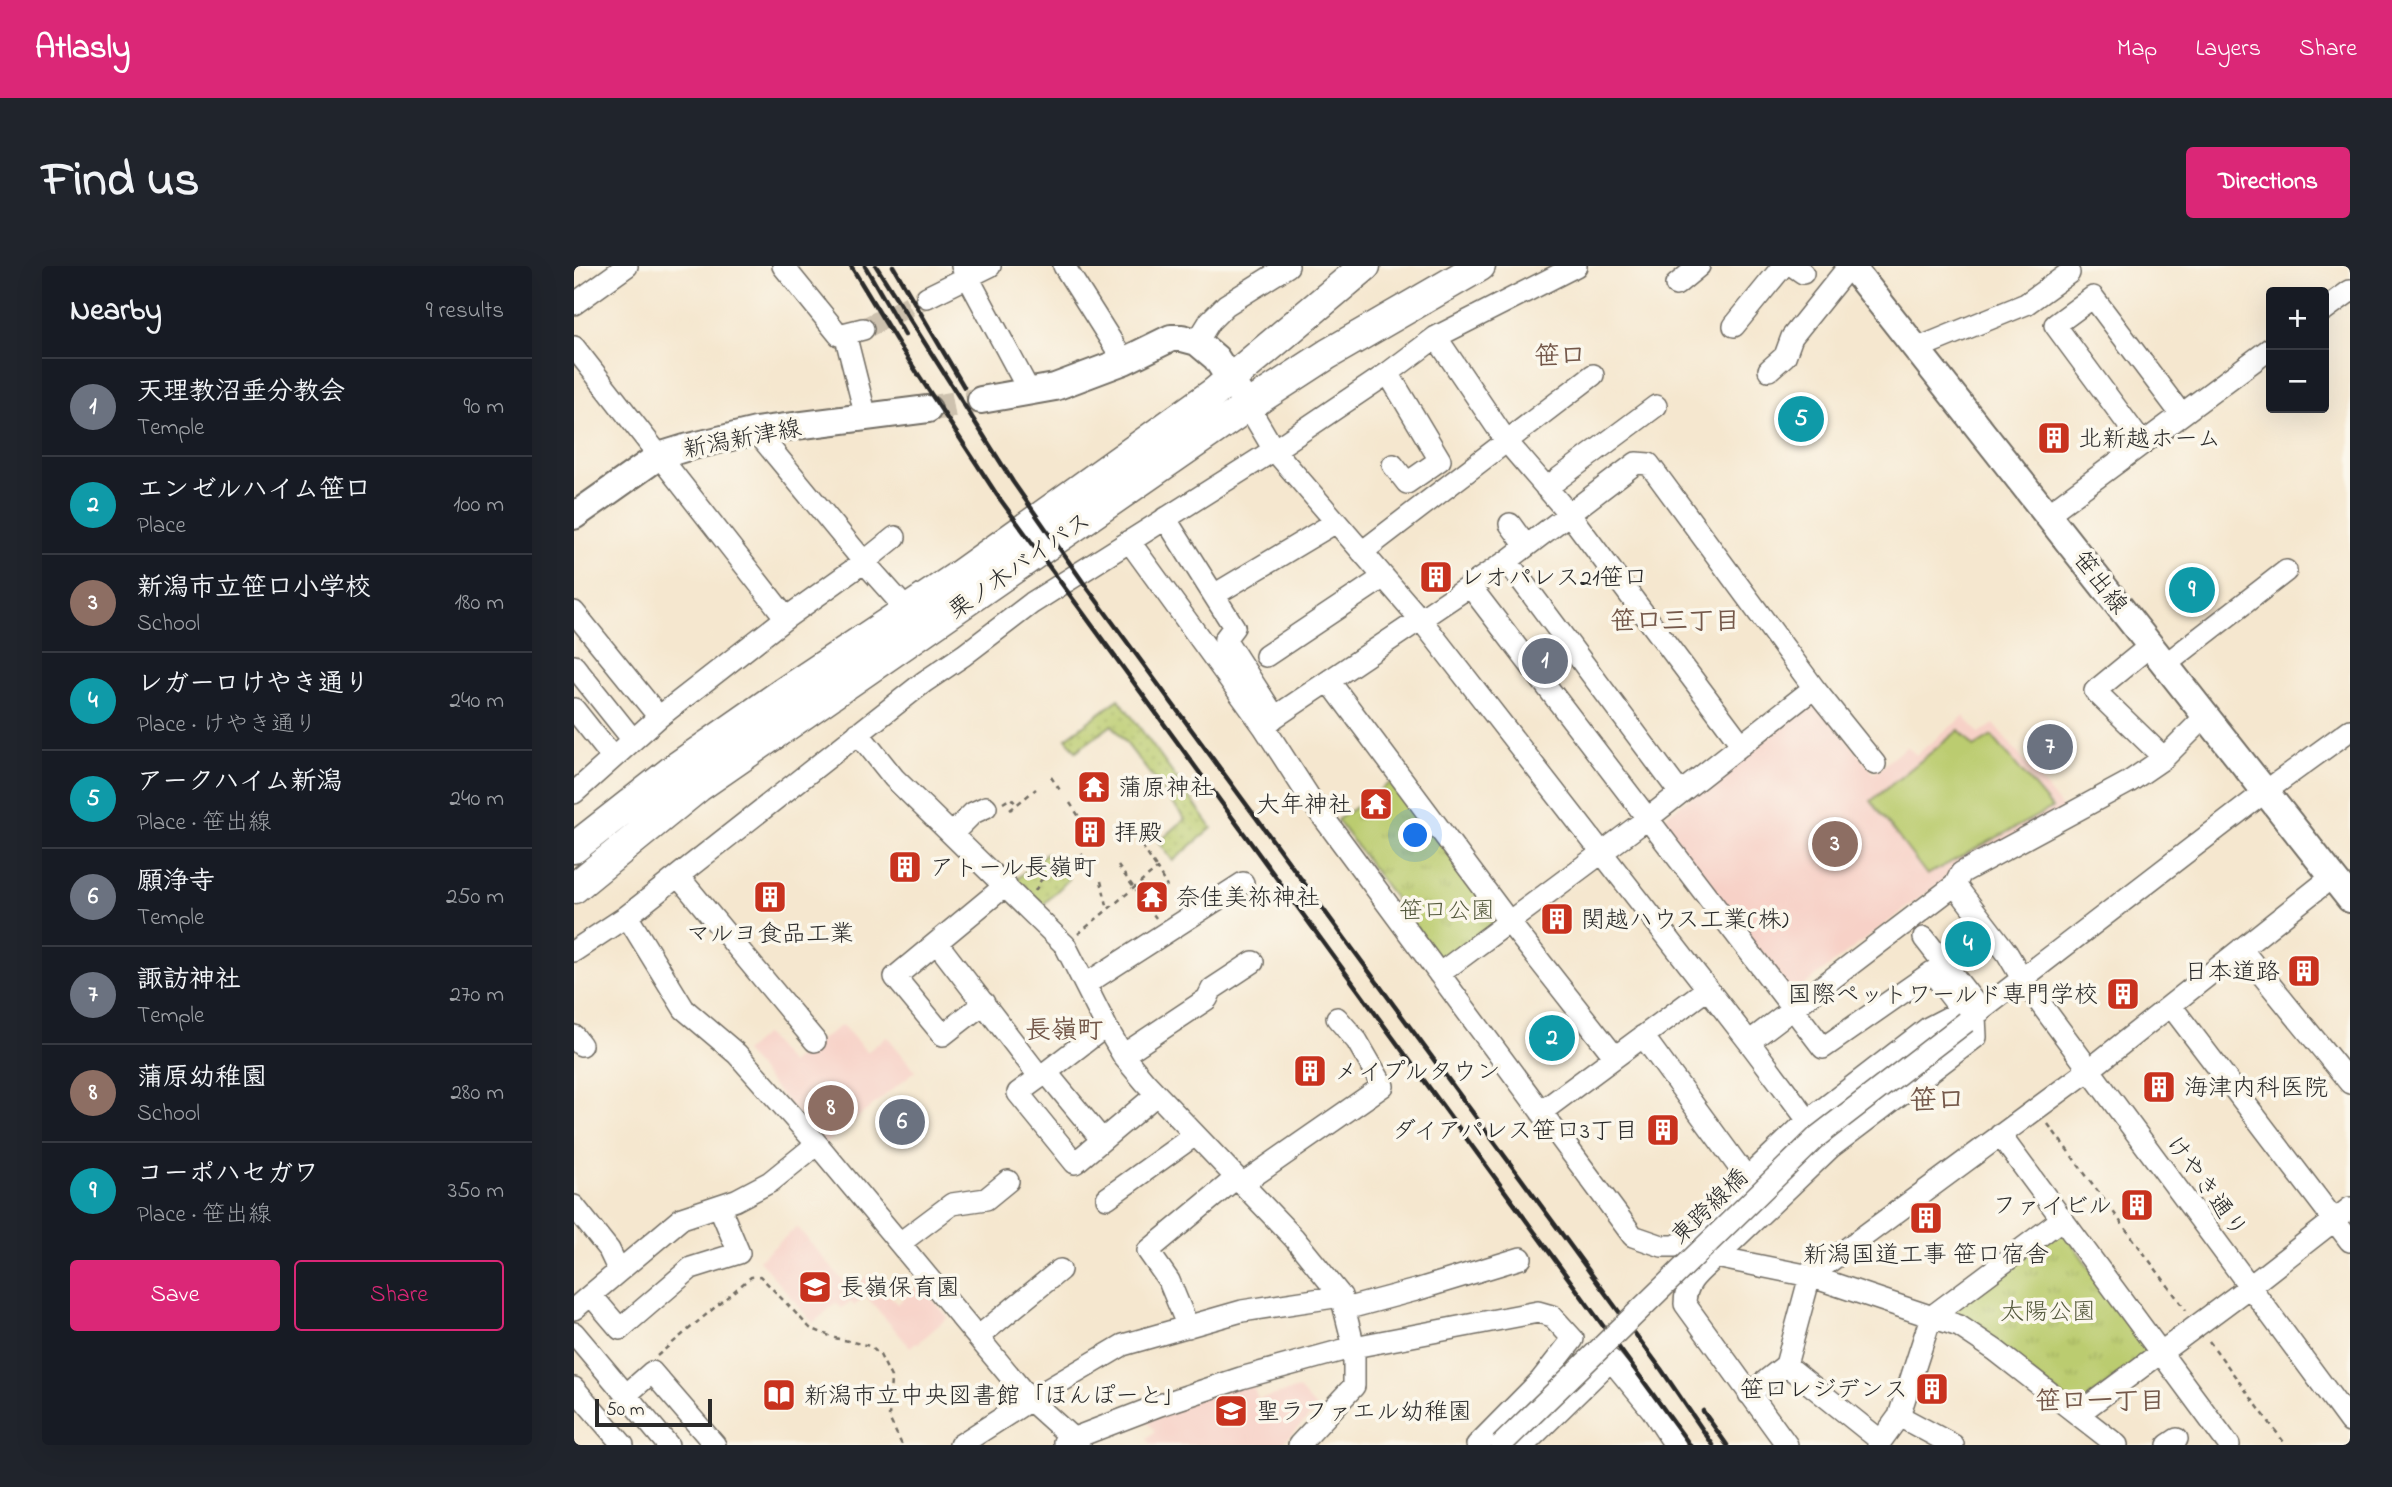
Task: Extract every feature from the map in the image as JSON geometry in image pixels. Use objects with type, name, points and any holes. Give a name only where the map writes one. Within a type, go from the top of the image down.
[{"type":"highway","name":"栗ノ木バイパス","points":[[574,848],[677,767],[1104,472],[1230,380],[1365,266]]},
{"type":"highway","name":"栗ノ木バイパス","points":[[574,888],[698,787],[1248,407],[1328,354],[1480,266]]},
{"type":"main road","name":"笹出線","points":[[1850,266],[2350,899]]},
{"type":"main road","points":[[981,400],[1055,387],[1124,362],[1171,338],[1182,338],[1197,342],[1216,358],[1248,407]]},
{"type":"main road","name":"新潟新津線","points":[[574,516],[659,456],[757,431],[928,409]]},
{"type":"street","points":[[574,304],[627,266]]},
{"type":"street","points":[[783,266],[839,335],[854,331],[866,417]]},
{"type":"street","points":[[927,297],[964,272],[990,266]]},
{"type":"street","points":[[1064,266],[1124,362]]},
{"type":"street","points":[[575,949],[627,916],[858,733],[1032,603],[1274,450],[1436,337],[1576,266]]},
{"type":"street","points":[[1676,285],[1699,266]]},
{"type":"street","points":[[1769,370],[1785,356],[1792,337],[1850,266]]},
{"type":"street","points":[[1734,326],[1793,268]]},
{"type":"street","points":[[1197,342],[1210,321],[1226,305],[1277,269]]},
{"type":"street","points":[[964,272],[1029,391]]},
{"type":"street","points":[[1916,349],[2026,303],[2069,273]]},
{"type":"street","points":[[2329,306],[2350,291]]},
{"type":"street","points":[[2142,443],[2055,325],[2093,297],[2181,414]]},
{"type":"street","points":[[1436,337],[1507,442],[1570,515],[1741,746]]},
{"type":"street","points":[[574,346],[786,618]]},
{"type":"street","points":[[2048,514],[2268,350]]},
{"type":"street","points":[[1388,373],[1440,460],[1407,483],[1393,465]]},
{"type":"street","points":[[1362,552],[1593,375]]},
{"type":"street","points":[[1546,488],[1656,406]]},
{"type":"street","points":[[1248,407],[1274,450],[1421,620],[1830,1148]]},
{"type":"street","points":[[757,431],[906,610]]},
{"type":"street","points":[[1270,722],[1507,561],[1636,463],[1649,464],[1814,688],[1875,764]]},
{"type":"street","points":[[1165,518],[1234,626],[1225,639],[1315,806],[1633,1236],[1662,1246],[1675,1246],[1691,1238],[1746,1178],[1807,1121],[1928,1028],[1955,1013],[1972,1016]]},
{"type":"street","points":[[1214,595],[1336,522]]},
{"type":"street","points":[[1510,524],[1526,546]]},
{"type":"street","points":[[574,793],[659,717],[895,537]]},
{"type":"street","points":[[1129,541],[1270,722]]},
{"type":"street","points":[[1507,561],[1680,793]]},
{"type":"street","points":[[2164,758],[2095,691],[2159,655],[2286,571]]},
{"type":"street","points":[[1266,656],[1384,577]]},
{"type":"street","points":[[1470,586],[1823,1048],[1932,972],[1972,1016]]},
{"type":"street","points":[[574,612],[659,717]]},
{"type":"street","points":[[574,666],[632,740]]},
{"type":"street","points":[[1329,681],[1509,922],[1615,1057]]},
{"type":"street","points":[[1439,974],[1647,819],[1814,688]]},
{"type":"street","points":[[574,709],[613,758]]},
{"type":"street","points":[[1749,1042],[1955,885],[1961,873],[2129,782],[2164,758],[2206,716]]},
{"type":"street","name":"東跨線橋","points":[[1502,1445],[1818,1136],[2266,791],[2350,730]]},
{"type":"street","points":[[858,733],[894,778],[1065,945],[1123,1055],[1294,1238],[1343,1302],[1354,1347],[1354,1386],[1299,1445]]},
{"type":"street","points":[[952,834],[973,813],[986,807]]},
{"type":"street","points":[[678,876],[815,1041]]},
{"type":"street","points":[[1749,1394],[1786,1366],[1810,1276],[2089,1070],[2332,877]]},
{"type":"street","points":[[1086,984],[1243,883]]},
{"type":"street","name":"けやき通り","points":[[1955,885],[2350,1422]]},
{"type":"street","points":[[984,1003],[943,1035],[895,977],[937,943],[1013,893]]},
{"type":"street","points":[[627,916],[684,1009],[737,1054],[817,1144],[1030,1400],[1070,1443],[1160,1405],[1241,1378],[1354,1347],[1538,1312],[1552,1316],[1573,1339],[1542,1380],[1477,1445]]},
{"type":"street","points":[[1787,1445],[1685,1304],[1685,1290],[1694,1277],[1830,1148],[1976,1037],[1972,1016],[1924,938]]},
{"type":"street","points":[[937,943],[1043,1075],[1102,1140]]},
{"type":"street","points":[[2241,949],[2350,1083]]},
{"type":"street","points":[[1123,1055],[1207,999],[1212,989],[1253,962]]},
{"type":"street","points":[[1541,1112],[1707,989]]},
{"type":"street","points":[[2171,1006],[2342,1214],[2350,1241]]},
{"type":"street","points":[[1188,1327],[1169,1281],[1148,1251],[1239,1181],[1383,1086],[1357,1041],[1337,1018]]},
{"type":"street","points":[[1106,1026],[1018,1093],[1075,1163],[1157,1094]]},
{"type":"street","points":[[1643,1036],[1746,1178]]},
{"type":"street","points":[[1107,1198],[1195,1135]]},
{"type":"street","points":[[2000,1135],[2229,1445]]},
{"type":"street","points":[[574,1308],[682,1218],[736,1200],[770,1182],[817,1144]]},
{"type":"street","points":[[900,1243],[952,1204],[986,1199],[1008,1181]]},
{"type":"street","points":[[574,1206],[609,1250],[619,1271]]},
{"type":"street","points":[[591,1295],[620,1329],[691,1268],[739,1253],[719,1206]]},
{"type":"street","points":[[2078,1414],[2342,1214]]},
{"type":"street","points":[[1786,1366],[1879,1443],[1899,1416],[1931,1317],[2062,1219]]},
{"type":"street","points":[[1691,1238],[1716,1257],[1810,1276],[1959,1326],[1995,1350],[2117,1445]]},
{"type":"street","points":[[960,1445],[1124,1345],[1242,1311],[1343,1302],[1416,1290],[1521,1258]]},
{"type":"street","points":[[978,1337],[1060,1270]]},
{"type":"street","points":[[574,1334],[668,1445]]},
{"type":"street","points":[[1524,1445],[1611,1360],[1652,1410],[1675,1445]]},
{"type":"street","points":[[625,1395],[652,1372],[715,1445]]},
{"type":"street","points":[[1542,1380],[1566,1405]]},
{"type":"street","points":[[574,1388],[624,1445]]},
{"type":"street","points":[[1899,1416],[1953,1445]]},
{"type":"path","points":[[1051,777],[1062,793]]},
{"type":"path","points":[[1010,810],[1036,789]]},
{"type":"path","points":[[1070,803],[1080,818]]},
{"type":"path","points":[[1142,846],[1167,887]]},
{"type":"path","points":[[1013,893],[1038,889],[1041,880],[1059,872],[1083,854]]},
{"type":"path","points":[[1118,866],[1166,932]]},
{"type":"path","points":[[1065,945],[1157,869]]},
{"type":"path","points":[[1101,881],[1108,909]]},
{"type":"path","points":[[2037,1109],[2186,1311]]},
{"type":"path","points":[[650,1362],[751,1278],[760,1276],[810,1328],[835,1338],[870,1346],[880,1356],[891,1377],[889,1418],[902,1445]]},
{"type":"path","points":[[2203,1333],[2286,1445]]},
{"type":"shaded area","points":[[1815,700],[1874,773],[1907,746],[1916,755],[1964,716],[1979,734],[1994,724],[2064,810],[1957,866],[1941,882],[1790,996],[1657,823]]},
{"type":"shaded area","points":[[842,1025],[867,1052],[887,1036],[915,1071],[824,1145],[744,1052],[765,1034],[790,1064]]},
{"type":"shaded area","name":"長嶺保育園","points":[[797,1227],[851,1290],[871,1273],[897,1304],[920,1285],[948,1317],[910,1347],[866,1296],[854,1306],[851,1302],[841,1308],[836,1303],[813,1323],[759,1260]]},
{"type":"shaded area","name":"聖ラファエル幼稚園","points":[[1250,1379],[1258,1399],[1299,1389],[1317,1409],[1280,1445],[1152,1445],[1147,1439],[1155,1431],[1140,1414]]},
{"type":"green space","points":[[1119,699],[1212,828],[1173,861],[1159,842],[1185,819],[1112,725],[1076,751],[1066,738]]},
{"type":"green space","points":[[1959,730],[1974,747],[1992,736],[2052,808],[1927,875],[1871,801]]},
{"type":"green space","name":"笹口公園","points":[[1394,780],[1499,919],[1448,958],[1438,957],[1337,820]]},
{"type":"green space","points":[[1046,853],[1069,879],[1041,907],[1014,881]]},
{"type":"green space","name":"太陽公園","points":[[2062,1229],[2149,1352],[2078,1407],[1945,1313]]},
{"type":"tunnel","points":[[863,329],[927,297]]},
{"type":"tunnel","points":[[928,409],[981,400]]},
{"type":"railway","points":[[851,266],[997,495],[1690,1445]]},
{"type":"railway","points":[[865,266],[905,335]]},
{"type":"railway","points":[[876,266],[1013,482],[1083,582],[1661,1369],[1713,1445]]},
{"type":"railway","points":[[893,266],[964,387]]},
{"type":"railway","points":[[1703,1411],[1727,1445]]},
{"type":"place","name":"アークハイム新潟","points":[[1801,419]]},
{"type":"place","name":"北新越ホーム","points":[[2054,438]]},
{"type":"place","name":"レオパレス21笹口","points":[[1436,577]]},
{"type":"place","name":"コーポハセガワ","points":[[2192,590]]},
{"type":"place","name":"天理教沼垂分教会","points":[[1545,661]]},
{"type":"place","name":"諏訪神社","points":[[2050,747]]},
{"type":"place","name":"蒲原神社","points":[[1094,787]]},
{"type":"place","name":"大年神社","points":[[1376,804]]},
{"type":"place","name":"拝殿","points":[[1090,832]]},
{"type":"place","name":"新潟市立笹口小学校","points":[[1835,844]]},
{"type":"place","name":"アトール長嶺町","points":[[905,867]]},
{"type":"place","name":"マルヨ食品工業","points":[[770,897]]},
{"type":"place","name":"奈佳美祢神社","points":[[1152,897]]},
{"type":"place","name":"関越ハウス工業(株)","points":[[1557,919]]},
{"type":"place","name":"レガーロけやき通り","points":[[1968,944]]},
{"type":"place","name":"日本道路","points":[[2304,971]]},
{"type":"place","name":"国際ペットワールド専門学校","points":[[2123,994]]},
{"type":"place","name":"エンゼルハイム笹口","points":[[1552,1038]]},
{"type":"place","name":"メイプルタウン","points":[[1310,1071]]},
{"type":"place","name":"海津内科医院","points":[[2159,1087]]},
{"type":"place","name":"蒲原幼稚園","points":[[831,1108]]},
{"type":"place","name":"願浄寺","points":[[902,1122]]},
{"type":"place","name":"ダイアパレス笹口3丁目","points":[[1663,1130]]},
{"type":"place","name":"ファイビル","points":[[2137,1205]]},
{"type":"place","name":"新潟国道工事 笹口宿舎","points":[[1926,1218]]},
{"type":"place","name":"長嶺保育園","points":[[815,1287]]},
{"type":"place","name":"笹口レジデンス","points":[[1932,1389]]},
{"type":"place","name":"新潟市立中央図書館「ほんぽーと」","points":[[779,1395]]},
{"type":"place","name":"聖ラファエル幼稚園","points":[[1231,1411]]},
{"type":"district","name":"笹口","points":[[1560,355]]},
{"type":"district","name":"笹口三丁目","points":[[1675,620]]},
{"type":"district","name":"長嶺町","points":[[1064,1029]]},
{"type":"district","name":"笹口","points":[[1937,1099]]},
{"type":"district","name":"笹口一丁目","points":[[2100,1400]]}]
